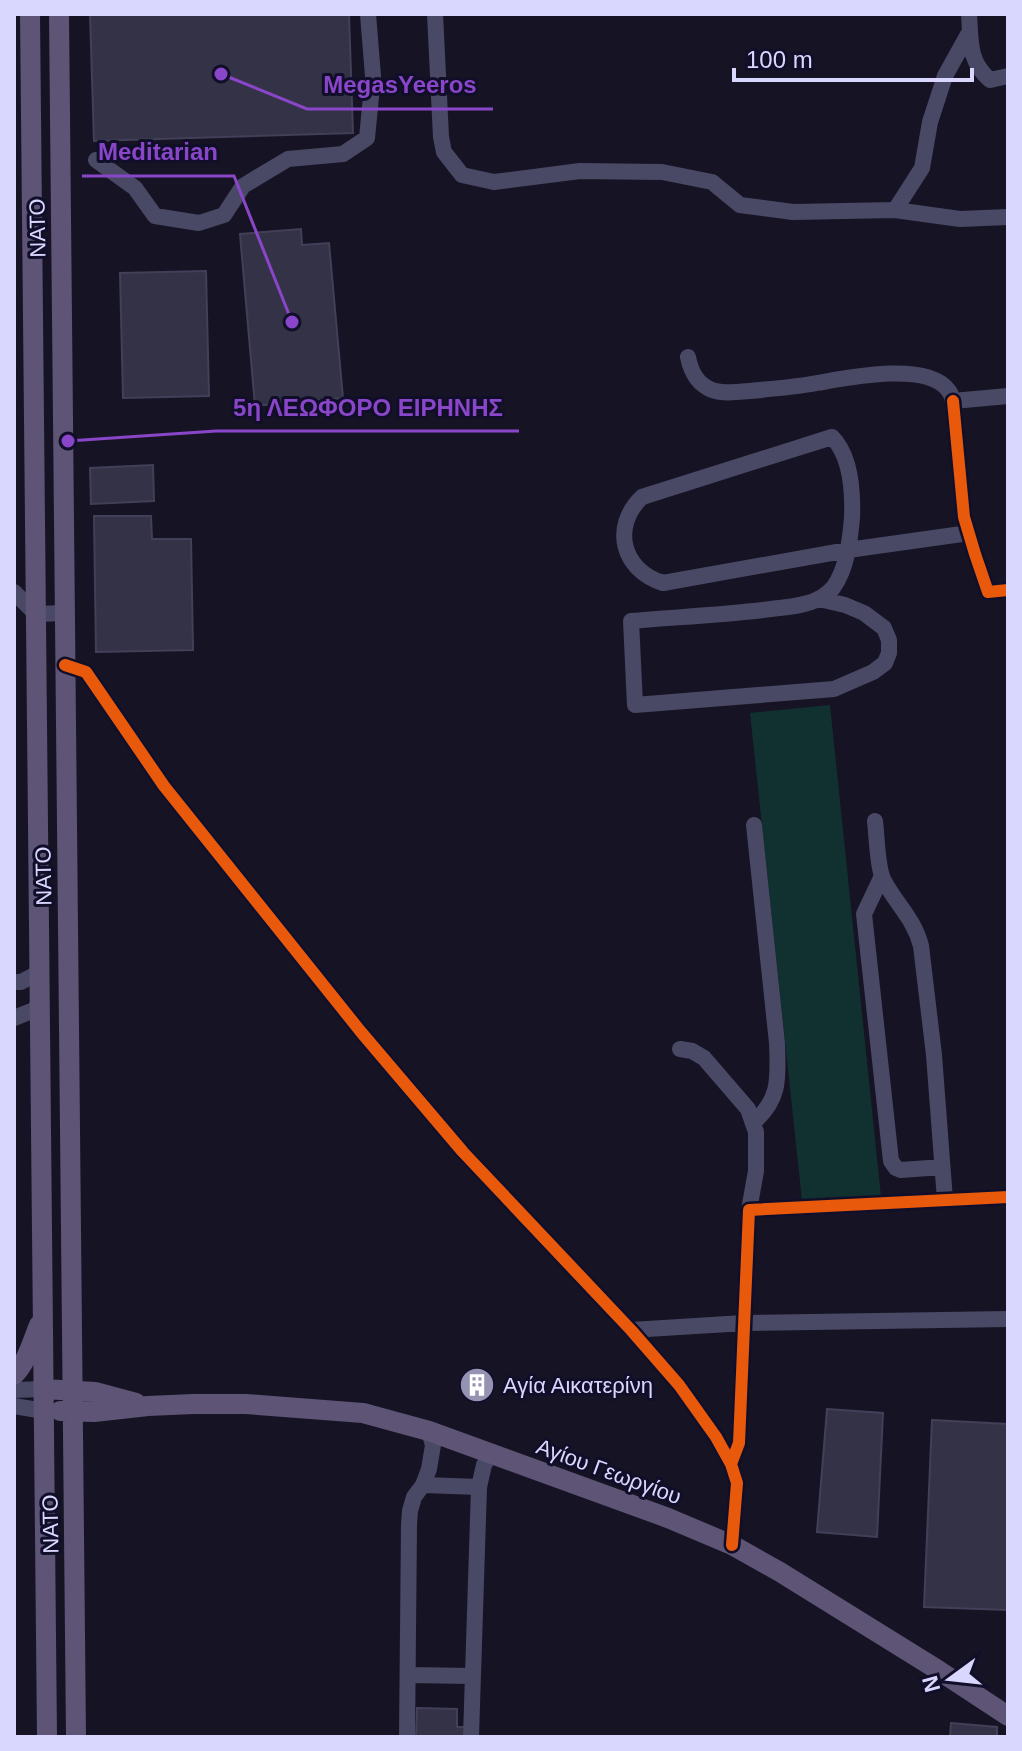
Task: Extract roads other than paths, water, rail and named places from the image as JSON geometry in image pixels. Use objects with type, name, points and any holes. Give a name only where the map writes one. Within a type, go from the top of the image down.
[{"type":"main road","name":"ΝΑΤΟ","points":[[30,14],[47,1737]]},
{"type":"main road","name":"ΝΑΤΟ","points":[[59,14],[76,1737]]},
{"type":"main road","points":[[14,1375],[26,1358],[43,1314]]},
{"type":"main road","name":"Αγίου Γεωργίου","points":[[44,1389],[95,1392],[148,1406]]},
{"type":"main road","name":"Αγίου Γεωργίου","points":[[44,1411],[246,1404],[363,1413],[429,1431],[668,1518],[732,1545],[1008,1716]]},
{"type":"street","points":[[96,160],[135,188],[155,216],[199,223],[224,215],[243,186],[288,159],[343,154],[367,138],[373,76],[368,14]]},
{"type":"street","points":[[435,14],[441,137],[444,152],[462,175],[494,182],[580,171],[662,172],[712,182],[740,205],[793,212],[895,210],[960,219],[1008,217]]},
{"type":"street","points":[[969,14],[971,50],[980,71],[990,80],[1008,76]]},
{"type":"street","points":[[895,210],[922,168],[930,122],[945,76],[970,31]]},
{"type":"street","points":[[688,357],[696,379],[713,390],[770,389],[883,374],[932,379],[947,388],[953,401],[964,517],[988,592],[1008,590]]},
{"type":"street","points":[[953,401],[1008,396]]},
{"type":"street","points":[[819,599],[864,613],[884,628],[889,640],[885,663],[873,672],[834,689],[635,705],[631,621],[748,612],[819,599],[832,589],[839,576],[848,550],[852,518],[850,483],[840,446],[832,437],[642,497],[629,512],[624,531],[626,551],[637,568],[663,583],[848,550],[969,533]]},
{"type":"street","points":[[14,592],[36,614],[65,613]]},
{"type":"street","points":[[65,665],[86,672],[164,786],[361,1032],[472,1162],[679,1385],[731,1464],[737,1483],[732,1545]]},
{"type":"street","points":[[875,821],[882,876],[918,931],[921,946],[934,1055],[945,1200]]},
{"type":"street","points":[[754,825],[778,1070],[775,1092],[767,1110],[754,1122]]},
{"type":"street","points":[[882,876],[864,914],[891,1161],[901,1170],[942,1167]]},
{"type":"street","points":[[14,982],[21,982],[40,972]]},
{"type":"street","points":[[14,1018],[34,1010],[40,1000]]},
{"type":"street","points":[[680,1049],[704,1058],[748,1109],[756,1132],[756,1159],[749,1210],[739,1443],[731,1464]]},
{"type":"street","points":[[749,1210],[1008,1197]]},
{"type":"street","points":[[631,1330],[744,1323],[1008,1319]]},
{"type":"street","points":[[14,1390],[44,1389]]},
{"type":"street","points":[[14,1406],[44,1411]]},
{"type":"street","points":[[407,1737],[410,1511],[429,1469],[433,1445],[429,1431]]},
{"type":"street","points":[[471,1737],[479,1487],[484,1465],[491,1453]]},
{"type":"street","points":[[423,1485],[479,1487]]},
{"type":"street","points":[[408,1675],[472,1676]]},
{"type":"place","name":"MegasYeeros","points":[[221,74]]},
{"type":"place","name":"Meditarian","points":[[292,322]]},
{"type":"place","name":"5η ΛΕΩΦΟΡΟ ΕΙΡΗΝΗΣ","points":[[68,441]]},
{"type":"place","name":"Αγία Αικατερίνη","points":[[477,1385]]}]
